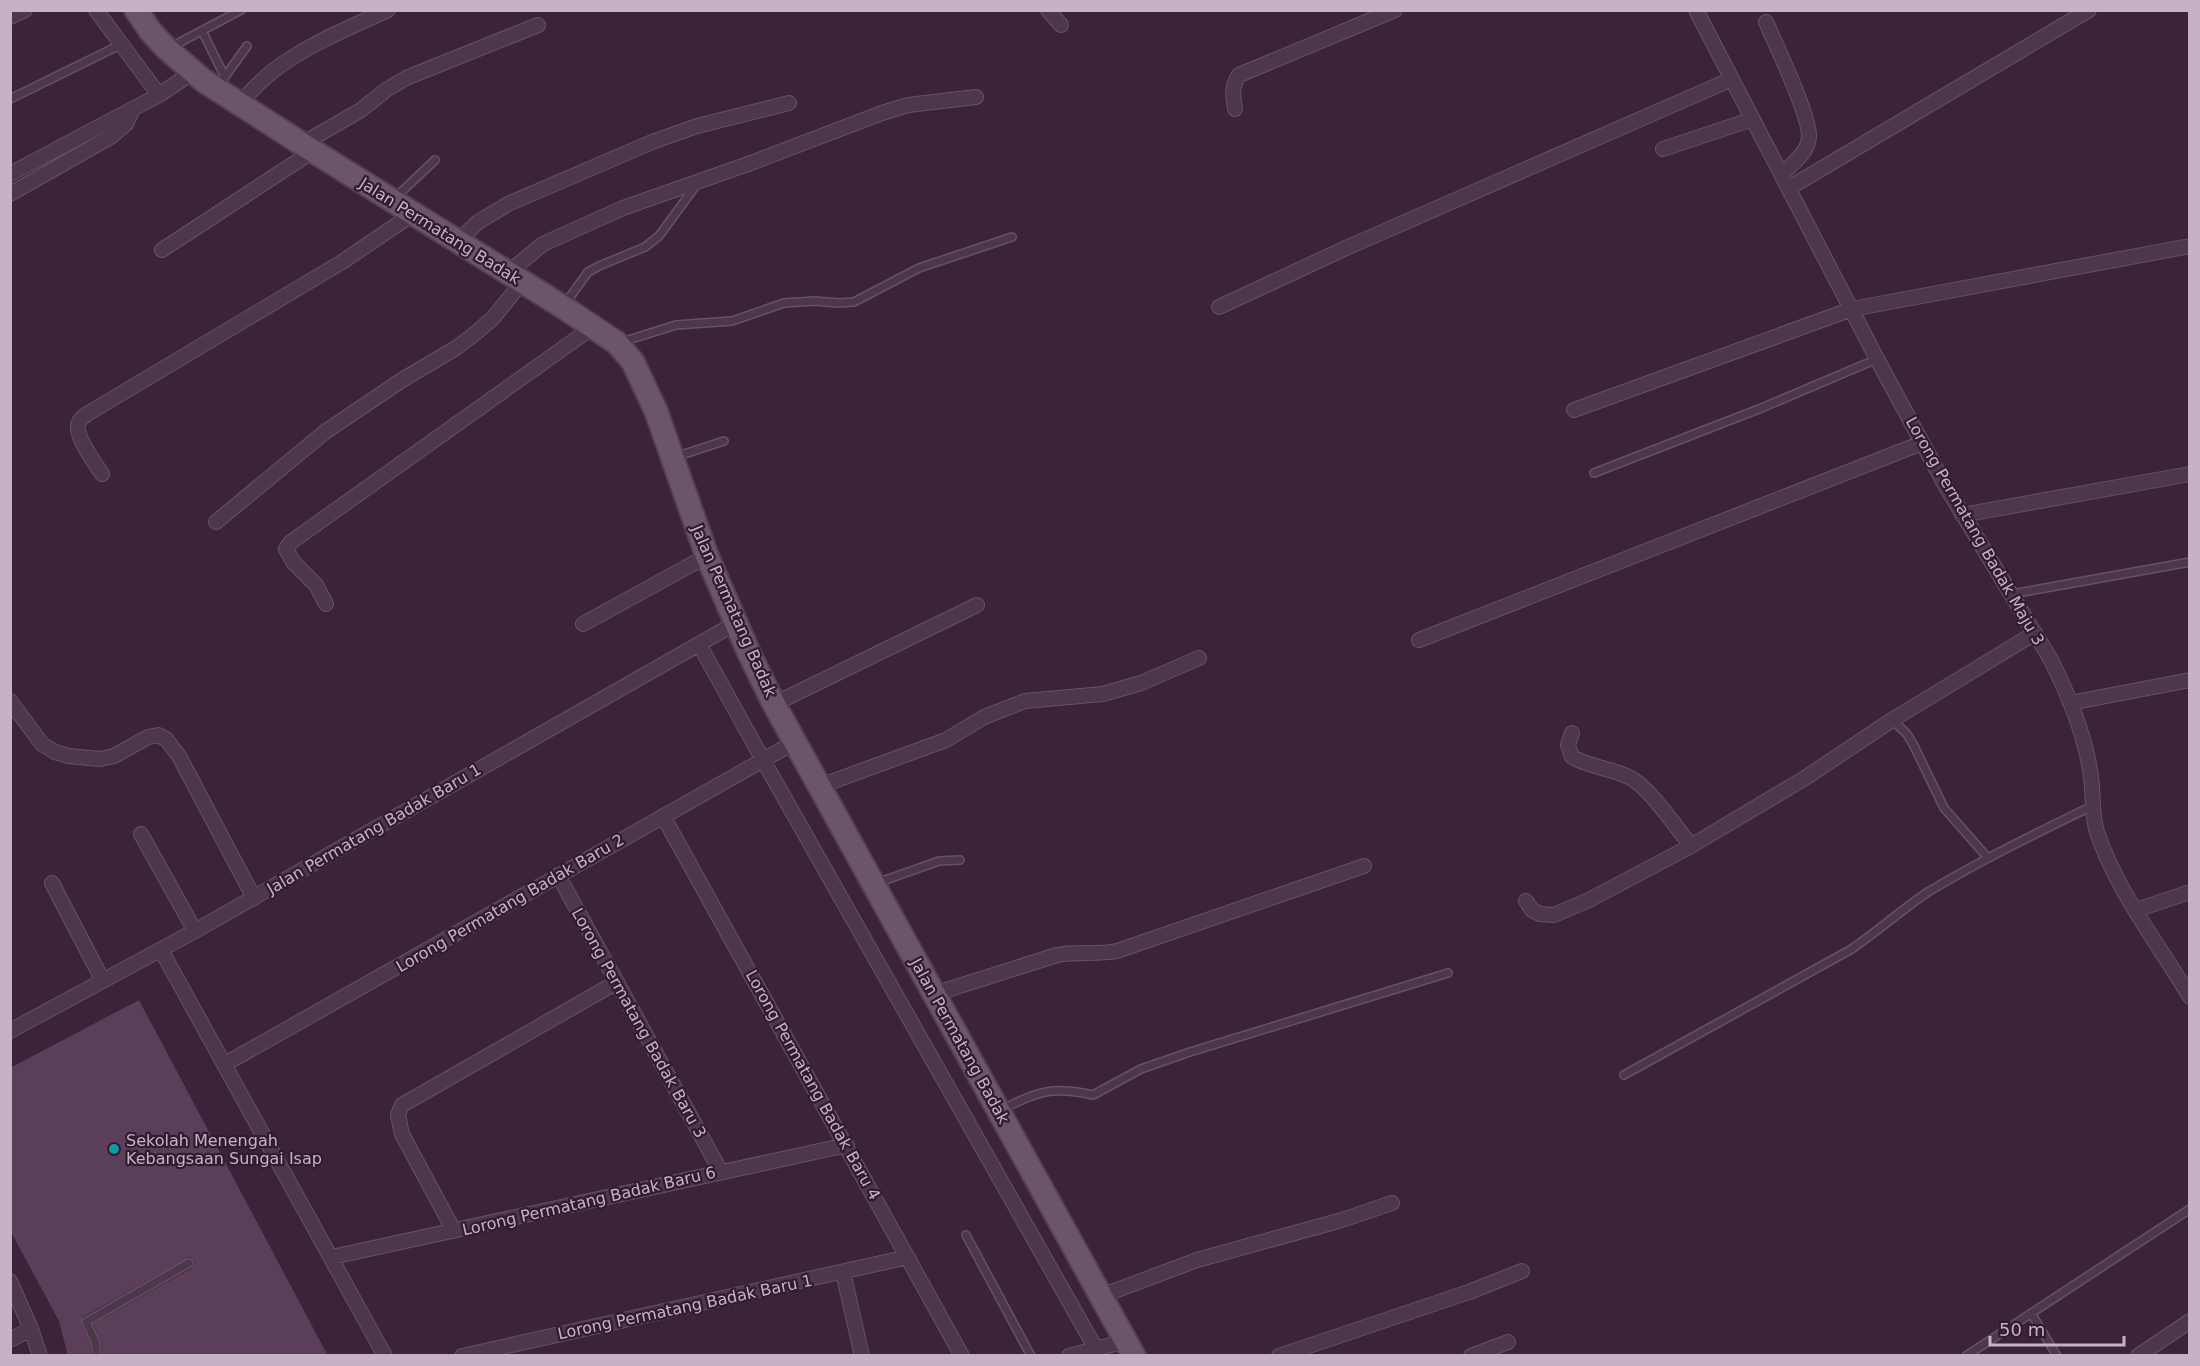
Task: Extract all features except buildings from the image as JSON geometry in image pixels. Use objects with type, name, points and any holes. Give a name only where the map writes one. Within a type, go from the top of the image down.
[{"type":"main road","name":"Jalan Permatang Badak","points":[[136,10],[151,32],[193,72],[221,82],[239,104],[593,327],[617,343],[633,362],[672,458],[707,556],[774,704],[1130,1348]]},
{"type":"street","points":[[10,17],[25,10]]},
{"type":"street","points":[[96,10],[159,95]]},
{"type":"street","points":[[239,104],[268,74],[284,63],[312,46],[388,10]]},
{"type":"street","points":[[1048,10],[1061,25]]},
{"type":"street","points":[[1235,109],[1232,91],[1239,75],[1395,10]]},
{"type":"street","name":"Lorong Permatang Badak Maju 3","points":[[1696,10],[1922,443],[1962,515],[2062,681],[2087,755],[2092,780],[2092,806],[2096,830],[2111,867],[2136,910],[2184,978],[2190,997]]},
{"type":"street","points":[[1789,188],[2089,10]]},
{"type":"street","points":[[1766,22],[1806,120],[1809,138],[1803,154],[1782,174]]},
{"type":"street","points":[[162,250],[406,78],[538,25]]},
{"type":"street","points":[[10,174],[159,95],[193,72]]},
{"type":"street","points":[[1219,307],[1346,248],[1732,79]]},
{"type":"street","points":[[216,522],[325,432],[470,337],[493,318],[532,252],[573,229],[622,208],[699,182],[882,112],[908,105],[976,97]]},
{"type":"street","points":[[457,242],[478,222],[508,204],[652,142],[697,126],[789,103]]},
{"type":"street","points":[[10,195],[112,136],[126,124],[133,109]]},
{"type":"street","points":[[1663,149],[1753,119]]},
{"type":"street","points":[[102,474],[77,428],[79,422],[87,414],[304,285],[413,214]]},
{"type":"street","points":[[1574,410],[1852,309],[2190,246]]},
{"type":"street","points":[[326,604],[316,585],[288,556],[286,549],[291,542],[593,327]]},
{"type":"street","points":[[1419,640],[1922,443]]},
{"type":"street","points":[[1962,515],[2190,474]]},
{"type":"street","points":[[583,624],[707,556]]},
{"type":"street","points":[[774,704],[977,605]]},
{"type":"street","name":"Jalan Permatang Badak Baru 1","points":[[10,1031],[195,931],[736,623]]},
{"type":"street","points":[[1526,902],[1532,910],[1540,914],[1554,915],[1567,911],[1690,846],[1805,778],[1892,720],[2035,633]]},
{"type":"street","points":[[699,644],[1098,1352]]},
{"type":"street","points":[[820,786],[937,744],[984,717],[1025,701],[1103,694],[1141,683],[1199,658]]},
{"type":"street","points":[[2070,703],[2190,680]]},
{"type":"street","points":[[10,701],[42,744],[55,752],[69,756],[100,759],[114,756],[148,737],[158,735],[166,739],[180,756],[254,897]]},
{"type":"street","points":[[1572,733],[1568,745],[1572,758],[1633,778],[1666,814],[1690,846]]},
{"type":"street","name":"Lorong Permatang Badak Baru 2","points":[[225,1064],[795,742]]},
{"type":"street","name":"Lorong Permatang Badak Baru 4","points":[[663,816],[962,1356]]},
{"type":"street","points":[[141,834],[195,931]]},
{"type":"street","points":[[934,994],[1069,953],[1103,954],[1117,951],[1364,866]]},
{"type":"street","name":"Lorong Permatang Badak Baru 3","points":[[558,875],[721,1172]]},
{"type":"street","points":[[52,883],[103,981]]},
{"type":"street","points":[[2136,910],[2190,892]]},
{"type":"street","points":[[161,950],[385,1356]]},
{"type":"street","points":[[454,1231],[402,1134],[398,1115],[402,1105],[617,982]]},
{"type":"street","name":"Lorong Permatang Badak Baru 6","points":[[332,1257],[847,1145]]},
{"type":"street","points":[[1101,1296],[1197,1260],[1342,1220],[1392,1203]]},
{"type":"street","name":"Lorong Permatang Badak Baru 1","points":[[462,1356],[908,1257]]},
{"type":"street","points":[[1279,1356],[1469,1292],[1522,1271]]},
{"type":"street","points":[[843,1272],[861,1356]]},
{"type":"street","points":[[10,1281],[40,1356]]},
{"type":"street","points":[[2138,1356],[2190,1321]]},
{"type":"street","points":[[10,1340],[31,1329]]},
{"type":"street","points":[[1471,1356],[1508,1342]]},
{"type":"street","points":[[1069,1356],[1130,1348]]},
{"type":"lane","points":[[167,49],[241,10]]},
{"type":"lane","points":[[202,31],[221,82]]},
{"type":"lane","points":[[10,99],[120,45]]},
{"type":"lane","points":[[221,82],[247,46]]},
{"type":"lane","points":[[392,201],[435,160]]},
{"type":"lane","points":[[562,307],[588,272],[645,247],[659,236],[699,182]]},
{"type":"lane","points":[[617,343],[676,325],[732,321],[784,303],[815,300],[838,303],[854,302],[919,268],[1012,237]]},
{"type":"lane","points":[[1594,473],[1759,409],[1877,359]]},
{"type":"lane","points":[[672,458],[723,441]]},
{"type":"lane","points":[[2011,594],[2190,562]]},
{"type":"lane","points":[[1892,720],[1906,734],[1922,759],[1936,795],[1944,808],[1988,858]]},
{"type":"lane","points":[[1624,1075],[1850,950],[1928,892],[1988,858],[2092,806]]},
{"type":"lane","points":[[874,884],[939,861],[960,860]]},
{"type":"lane","points":[[998,1112],[1032,1095],[1046,1091],[1068,1089],[1093,1095],[1141,1069],[1190,1052],[1448,973]]},
{"type":"lane","points":[[1966,1356],[2190,1209]]},
{"type":"lane","points":[[966,1235],[1031,1356]]},
{"type":"lane","points":[[98,1356],[86,1323],[189,1263]]},
{"type":"lane","points":[[2031,1313],[2057,1356]]},
{"type":"place","name":"Sekolah Menengah Kebangsaan Sungai Isap","points":[[114,1149]]}]
